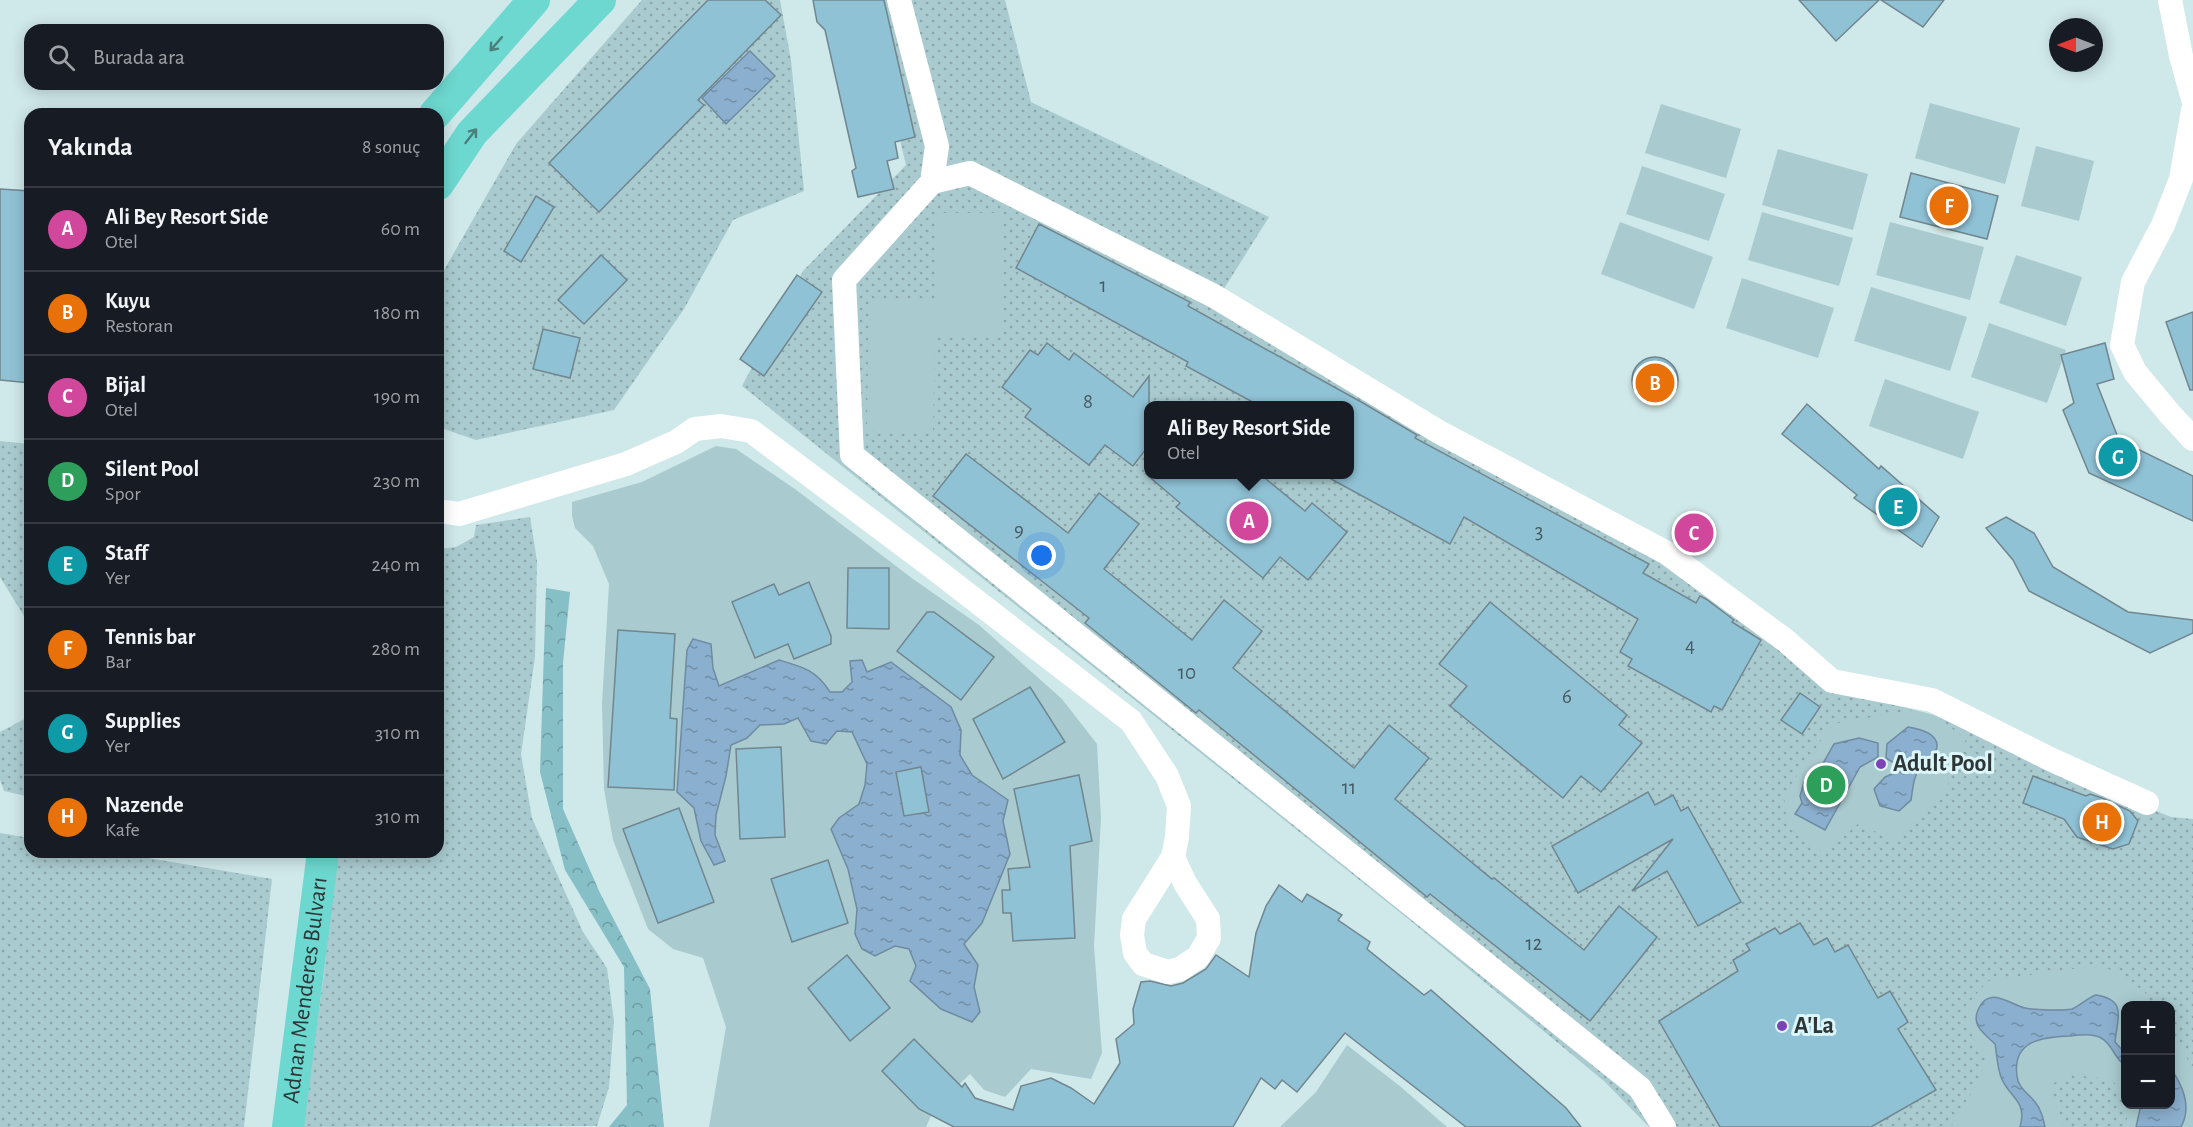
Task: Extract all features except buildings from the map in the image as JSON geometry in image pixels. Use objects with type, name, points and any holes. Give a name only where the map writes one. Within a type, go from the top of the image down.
[{"type":"main road","points":[[440,108],[534,0]]},
{"type":"main road","points":[[444,175],[472,133],[600,0]]},
{"type":"main road","name":"Adnan Menderes Bulvarı","points":[[288,1127],[322,858]]},
{"type":"street","points":[[899,0],[937,146],[932,182],[844,280],[852,455],[1640,1088],[1664,1127]]},
{"type":"street","points":[[2170,0],[2181,56],[2193,99]]},
{"type":"street","points":[[2193,110],[2181,179],[2163,225],[2133,282],[2122,345],[2135,372],[2193,439]]},
{"type":"street","points":[[932,182],[970,173],[1214,296],[1439,432],[1667,554],[1785,640],[1832,681],[1932,700],[2050,759],[2147,802]]},
{"type":"street","points":[[446,512],[459,514],[626,464],[676,442],[695,429],[721,426],[751,431],[931,566],[1131,721],[1167,776],[1179,806],[1173,857]]},
{"type":"shaded area","points":[[642,0],[780,0],[791,60],[804,191],[733,220],[684,309],[614,410],[476,440],[444,429],[444,270],[516,144]]},
{"type":"shaded area","points":[[866,0],[1005,0],[1031,102],[1269,217],[1215,303],[1667,566],[1740,616],[1826,687],[1934,715],[2064,774],[2171,817],[2193,819],[2193,1127],[1649,1127],[1605,1082],[1412,922],[742,386],[803,271],[906,165]]},
{"type":"shaded area","points":[[1930,103],[2020,128],[2005,184],[1915,158]]},
{"type":"shaded area","points":[[1661,104],[1741,129],[1726,178],[1645,153]]},
{"type":"shaded area","points":[[2036,146],[2094,161],[2079,221],[2021,206]]},
{"type":"shaded area","points":[[1778,149],[1868,174],[1853,230],[1762,205]]},
{"type":"shaded area","points":[[1642,166],[1725,194],[1709,241],[1626,214]]},
{"type":"shaded area","points":[[1762,212],[1853,238],[1839,286],[1748,260]]},
{"type":"shaded area","points":[[935,213],[1001,213],[1001,336],[935,337],[933,431],[867,430],[869,299],[935,300]]},
{"type":"shaded area","points":[[1620,222],[1713,257],[1694,309],[1601,274]]},
{"type":"shaded area","points":[[1890,222],[1984,247],[1970,300],[1876,275]]},
{"type":"shaded area","points":[[2016,255],[2082,277],[2066,326],[1999,303]]},
{"type":"shaded area","points":[[1742,278],[1834,308],[1818,358],[1726,328]]},
{"type":"shaded area","points":[[1871,287],[1967,317],[1950,371],[1854,341]]},
{"type":"shaded area","points":[[1989,323],[2066,350],[2047,403],[1971,377]]},
{"type":"shaded area","points":[[1885,379],[1979,412],[1963,459],[1869,426]]},
{"type":"shaded area","points":[[0,441],[24,443],[24,616],[0,577]]},
{"type":"shaded area","points":[[716,446],[736,449],[795,489],[913,579],[979,625],[1062,699],[1097,744],[1101,818],[1094,946],[1102,1053],[1091,1079],[1031,1069],[1005,1097],[984,1090],[970,1074],[934,1109],[926,1127],[709,1127],[726,1027],[703,958],[673,949],[648,929],[613,840],[604,789],[602,704],[609,584],[593,546],[575,528],[572,502],[642,482]]},
{"type":"shaded area","points":[[530,517],[537,561],[535,657],[521,754],[532,818],[583,932],[607,968],[614,1021],[609,1087],[597,1126],[302,1127],[324,974],[335,858],[444,858],[444,548],[456,547],[474,537],[476,525]]},
{"type":"shaded area","name":"Adult Pool","points":[[1913,710],[1934,715],[1966,739],[1946,788],[1895,842],[1859,823],[1825,853],[1787,827],[1784,795],[1832,724]]},
{"type":"shaded area","points":[[24,719],[24,796],[4,791],[0,780],[0,732]]},
{"type":"shaded area","points":[[0,833],[24,837],[24,858],[148,858],[272,879],[244,1127],[0,1127]]},
{"type":"shaded area","points":[[2102,965],[2144,991],[2150,1001],[2121,1001],[2121,1096],[2113,1080],[2068,1074],[2050,1086],[2063,1127],[1952,1127],[1953,1120],[1973,1091],[1987,1060],[1972,1035],[1965,1007],[1988,981]]},
{"type":"shaded area","points":[[2175,1039],[2193,1068],[2193,1127],[2126,1127],[2128,1109],[2175,1109]]},
{"type":"shaded area","points":[[1347,1045],[1447,1127],[1280,1127],[1316,1092]]},
{"type":"green space","points":[[546,588],[570,592],[563,663],[563,809],[600,893],[650,989],[664,1127],[609,1127],[627,1105],[624,967],[565,870],[540,772]]},
{"type":"water","points":[[750,51],[775,76],[726,124],[702,98]]},
{"type":"water","points":[[693,639],[711,644],[713,668],[719,686],[779,660],[808,670],[820,679],[830,692],[842,692],[852,682],[850,661],[862,660],[867,672],[891,662],[951,707],[961,730],[960,755],[972,775],[1008,800],[1003,821],[1010,854],[982,923],[964,944],[978,965],[974,987],[980,1012],[972,1022],[941,1009],[910,981],[916,966],[909,949],[895,946],[875,956],[862,949],[855,934],[857,909],[848,869],[831,829],[839,818],[859,804],[865,785],[867,764],[852,732],[837,731],[826,744],[811,741],[798,718],[784,724],[760,725],[747,738],[731,745],[716,815],[715,835],[725,861],[714,865],[701,841],[694,808],[677,792],[687,650]]},
{"type":"water","points":[[1908,727],[1929,733],[1936,740],[1937,745],[1935,754],[1918,772],[1911,800],[1899,811],[1880,806],[1874,789],[1885,777],[1895,773],[1897,765],[1886,758],[1887,744]]},
{"type":"water","points":[[1859,738],[1878,743],[1878,757],[1860,767],[1825,830],[1795,814],[1802,803],[1800,796],[1804,782],[1816,776],[1834,744]]},
{"type":"water","points":[[2096,995],[2113,1001],[2117,1006],[2115,1042],[2121,1049],[2121,1062],[2105,1041],[2094,1035],[2050,1038],[2024,1048],[2017,1064],[2018,1080],[2021,1087],[2039,1108],[2045,1127],[2020,1127],[2022,1118],[2019,1105],[2001,1077],[1995,1044],[1983,1033],[1976,1021],[1978,1010],[1983,1002],[1994,997],[2029,1009],[2048,1010],[2072,1009]]},
{"type":"water","points":[[2175,1076],[2186,1104],[2181,1127],[2136,1127],[2140,1109],[2175,1109]]},
{"type":"place","name":"Tennis bar","points":[[1949,206]]},
{"type":"place","name":"Kuyu","points":[[1655,383]]},
{"type":"place","name":"Supplies","points":[[2118,457]]},
{"type":"place","name":"Staff","points":[[1898,507]]},
{"type":"place","name":"Ali Bey Resort Side","points":[[1249,521]]},
{"type":"place","name":"Bijal","points":[[1694,533]]},
{"type":"place","name":"Adult Pool","points":[[1881,764]]},
{"type":"place","name":"Silent Pool","points":[[1826,785]]},
{"type":"place","name":"Nazende","points":[[2102,822]]},
{"type":"place","name":"A'La","points":[[1782,1026]]}]
